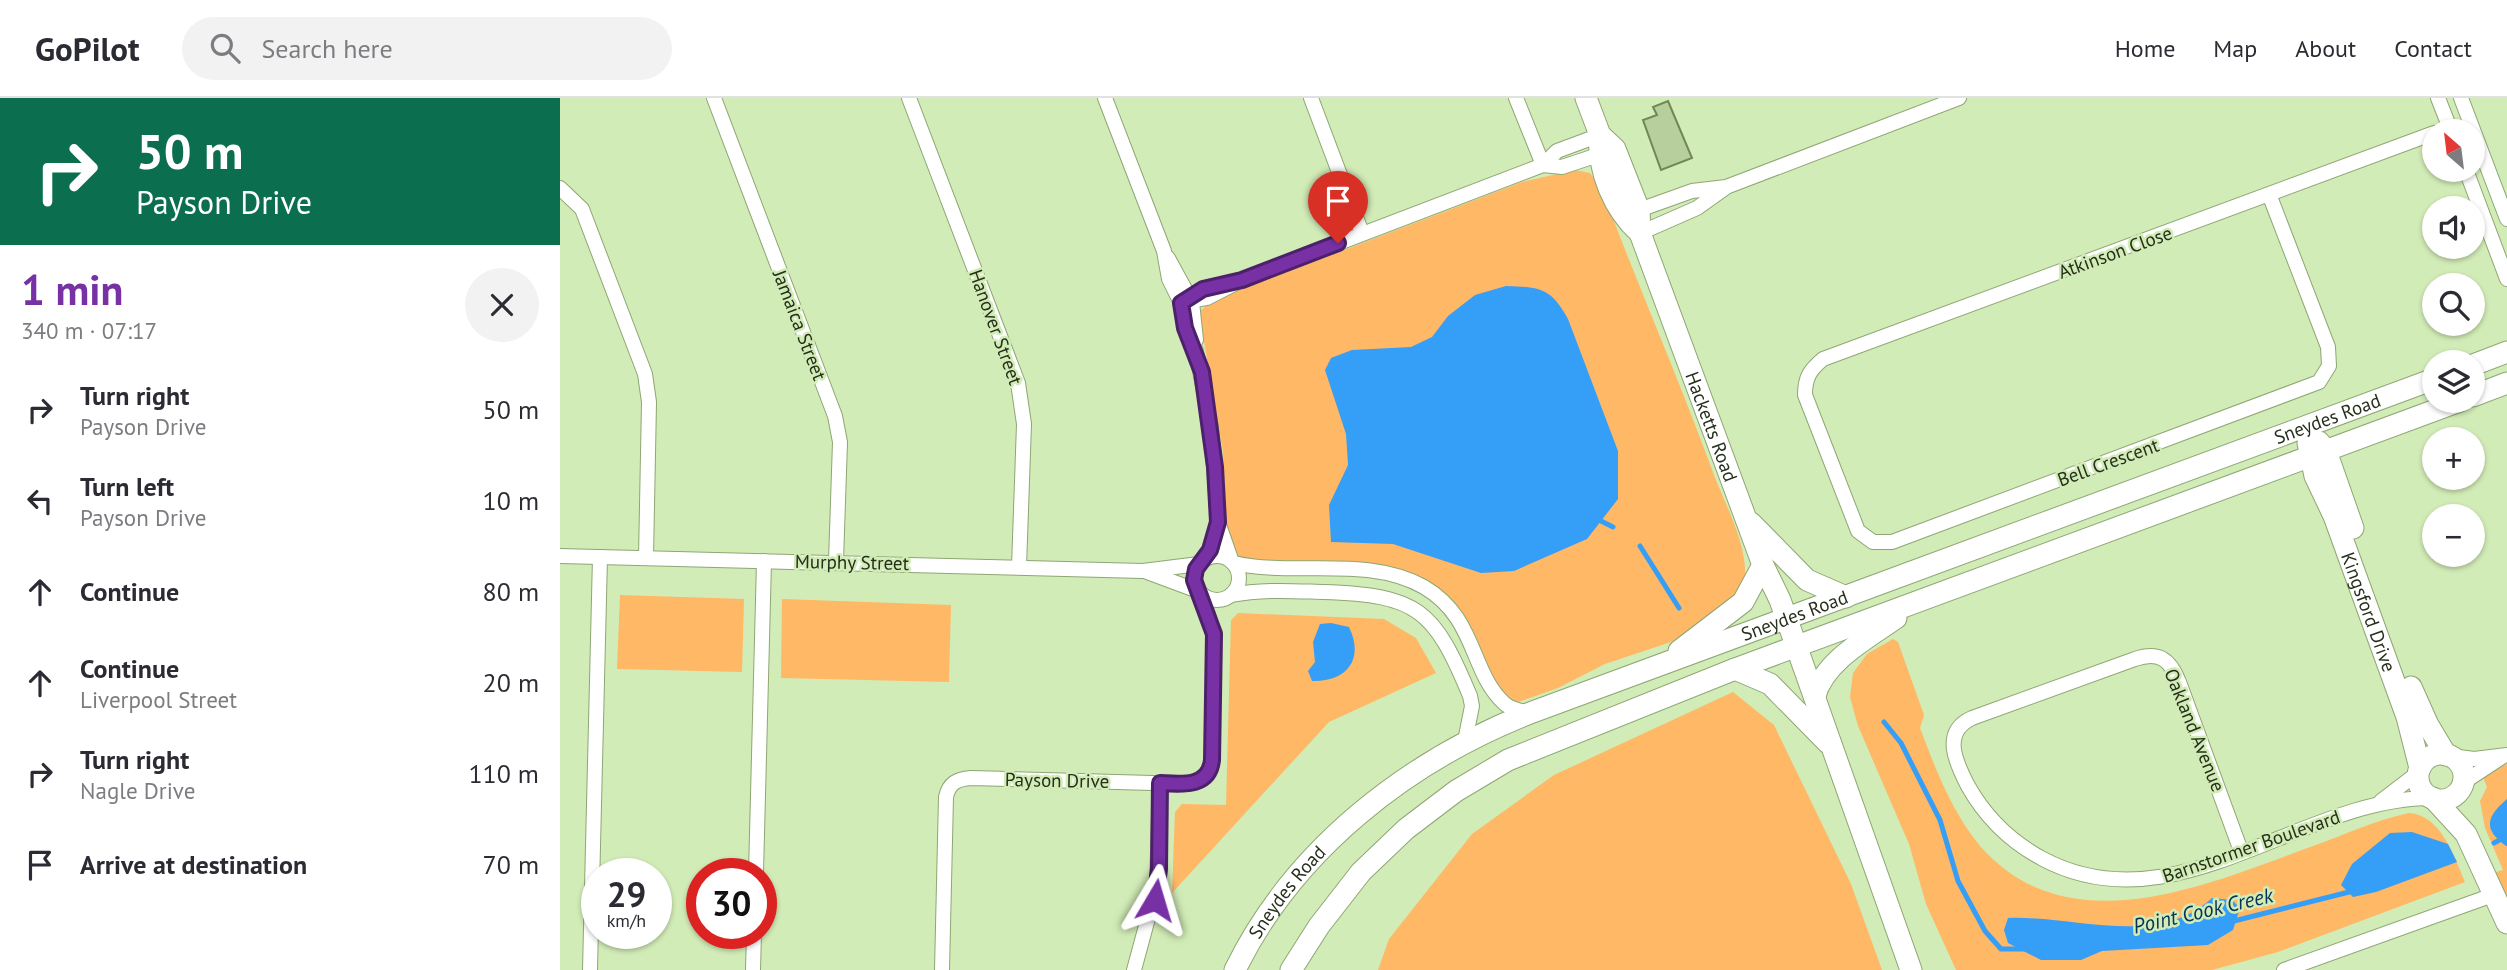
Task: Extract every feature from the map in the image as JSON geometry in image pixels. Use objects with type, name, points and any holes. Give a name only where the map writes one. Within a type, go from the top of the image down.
[{"type":"main road","name":"Hacketts Road","points":[[1586,98],[1640,233],[1763,565],[1796,646]]},
{"type":"main road","points":[[2485,360],[2507,352]]},
{"type":"main road","points":[[2485,391],[2507,383]]},
{"type":"main road","name":"Sneydes Road","points":[[1235,970],[1282,896],[1327,843],[1390,788],[1465,741],[1530,713],[2422,384]]},
{"type":"main road","name":"Sneydes Road","points":[[1291,970],[1319,926],[1361,872],[1406,829],[1456,791],[1508,760],[1735,669],[2428,413]]},
{"type":"main road","points":[[2306,427],[2318,454]]},
{"type":"main road","name":"Kingsford Drive","points":[[2318,454],[2413,692],[2428,725],[2449,755]]},
{"type":"main road","name":"Kingsford Drive","points":[[2318,454],[2334,516],[2407,718],[2419,770]]},
{"type":"main road","points":[[1747,519],[1807,580],[1846,597]]},
{"type":"main road","points":[[1651,670],[1743,602],[1763,565]]},
{"type":"main road","points":[[1815,695],[1818,682],[1832,666],[1917,602]]},
{"type":"main road","points":[[1796,646],[1911,970]]},
{"type":"main road","points":[[1735,669],[1770,684],[1835,750]]},
{"type":"main road","points":[[2466,834],[2420,787],[2419,770],[2433,756],[2449,755],[2462,767],[2466,834],[2507,923]]},
{"type":"main road","points":[[2432,798],[2451,798],[2462,786]]},
{"type":"street","name":"Jamaica Street","points":[[713,98],[835,416],[840,442],[836,561]]},
{"type":"street","name":"Hanover Street","points":[[909,98],[1020,393],[1024,424],[1019,567]]},
{"type":"street","points":[[1105,98],[1164,251],[1169,279],[1187,300],[1185,328],[1196,351],[1211,427],[1218,522],[1239,580],[1228,597]]},
{"type":"street","points":[[1311,98],[1362,233]]},
{"type":"street","points":[[1516,98],[1543,166]]},
{"type":"street","points":[[1630,213],[1692,191],[1726,187],[1959,98]]},
{"type":"street","points":[[2438,98],[2444,119]]},
{"type":"street","points":[[2461,98],[2470,119]]},
{"type":"street","name":"Atkinson Close","points":[[1805,382],[1811,369],[1824,359],[2422,137]]},
{"type":"street","points":[[1187,300],[1223,291],[1242,280],[1362,233],[1543,166],[1562,167],[1604,147]]},
{"type":"street","points":[[1543,166],[1557,151],[1604,147]]},
{"type":"street","points":[[2485,160],[2507,219]]},
{"type":"street","points":[[2471,182],[2507,279]]},
{"type":"street","points":[[1640,233],[1697,208],[1726,187]]},
{"type":"street","points":[[560,188],[582,209],[645,374],[649,402],[646,558]]},
{"type":"street","name":"Bell Crescent","points":[[1805,382],[1805,394],[1855,525],[1867,539],[1879,543],[1900,539],[2305,389],[2324,377],[2329,366],[2329,352],[2269,194]]},
{"type":"street","points":[[1218,522],[1210,550],[1201,562],[1194,580],[1200,593],[1215,600],[1257,590],[1367,593],[1391,597],[1413,607],[1430,621],[1444,638],[1470,696],[1472,706],[1465,741]]},
{"type":"street","points":[[1201,562],[1216,555],[1265,569],[1374,571],[1396,575],[1420,585],[1438,597],[1460,621],[1497,695],[1513,709],[1530,713]]},
{"type":"street","name":"Murphy Street","points":[[560,556],[836,561],[1143,571],[1201,562]]},
{"type":"street","points":[[590,970],[600,557]]},
{"type":"street","points":[[756,858],[764,561]]},
{"type":"street","name":"Murphy Street","points":[[1143,571],[1200,593]]},
{"type":"street","name":"Payson Drive","points":[[1200,593],[1214,634]]},
{"type":"street","name":"Payson Drive","points":[[942,970],[946,797],[952,784],[971,778],[1195,783],[1210,769],[1214,634],[1228,597]]},
{"type":"street","name":"Oakland Avenue","points":[[1959,725],[2135,659],[2152,655],[2164,658],[2172,665],[2179,682],[2241,852]]},
{"type":"street","name":"Barnstormer Boulevard","points":[[1959,725],[1953,740],[1955,755],[1979,803],[2008,836],[2056,865],[2095,878],[2142,880],[2175,875],[2380,801],[2432,798]]},
{"type":"street","points":[[2449,755],[2474,759],[2505,755]]},
{"type":"street","points":[[2462,786],[2505,755]]},
{"type":"street","name":"Barnstormer Boulevard","points":[[2380,801],[2419,770]]},
{"type":"street","points":[[1134,970],[1157,885],[1160,783]]},
{"type":"street","points":[[2284,970],[2493,895]]},
{"type":"street","points":[[753,970],[754,949]]},
{"type":"shaded area","points":[[1575,170],[1590,173],[1602,190],[1736,530],[1744,559],[1744,587],[1683,638],[1605,664],[1558,688],[1518,702],[1506,697],[1425,583],[1255,563],[1237,557],[1227,536],[1223,452],[1199,312],[1211,301],[1522,182]]},
{"type":"shaded area","points":[[620,595],[744,599],[742,672],[617,669]]},
{"type":"shaded area","points":[[782,599],[951,605],[949,682],[781,678]]},
{"type":"shaded area","points":[[1238,613],[1384,619],[1416,638],[1436,673],[1329,722],[1172,893],[1175,812],[1182,804],[1226,805],[1231,620]]},
{"type":"shaded area","points":[[1893,639],[1898,642],[1924,715],[1920,728],[1938,774],[1961,819],[1980,846],[2016,877],[2055,894],[2097,901],[2141,898],[2186,889],[2409,813],[2420,815],[2438,829],[2451,849],[2465,882],[2278,952],[2212,970],[1956,970],[1926,904],[1909,844],[1858,726],[1850,697],[1853,673],[1867,654]]},
{"type":"shaded area","points":[[1733,692],[1774,725],[1851,884],[1882,970],[1378,970],[1389,939],[1472,834],[1554,775]]},
{"type":"shaded area","points":[[2507,764],[2507,904],[2493,873],[2503,870],[2485,828],[2480,801],[2487,787],[2483,777]]},
{"type":"water","points":[[1506,286],[1543,291],[1556,301],[1568,319],[1618,451],[1618,499],[1587,539],[1514,571],[1481,573],[1393,544],[1331,542],[1329,505],[1348,465],[1346,434],[1325,370],[1331,358],[1352,350],[1411,347],[1432,337],[1448,316],[1475,295]]},
{"type":"water","points":[[1331,623],[1349,627],[1355,650],[1353,659],[1343,673],[1334,678],[1312,681],[1308,671],[1315,662],[1313,642],[1320,624]]},
{"type":"water","points":[[2507,799],[2506,846],[2493,834],[2490,822],[2495,811]]},
{"type":"water","points":[[2412,832],[2448,844],[2457,862],[2376,892],[2353,897],[2341,885],[2352,864],[2390,833]]},
{"type":"water","points":[[2212,898],[2232,900],[2240,908],[2233,930],[2208,945],[2102,951],[2081,960],[2041,960],[2008,943],[2004,930],[2008,918],[2114,926],[2167,922],[2190,913]]},
{"type":"building","points":[[1668,101],[1692,158],[1661,170],[1643,120],[1657,115],[1653,107]]},
{"type":"waterway","name":"Point Cook Creek","points":[[1601,521],[1613,527]]},
{"type":"waterway","name":"Point Cook Creek","points":[[1640,546],[1679,608]]},
{"type":"waterway","name":"Point Cook Creek","points":[[1884,722],[1901,743],[1940,820],[1958,881],[1985,931],[2001,949],[2027,949]]},
{"type":"waterway","name":"Point Cook Creek","points":[[2494,843],[2507,836]]},
{"type":"waterway","name":"Point Cook Creek","points":[[2230,922],[2353,891]]},
{"type":"route","points":[[1155,900],[1159,869],[1160,783],[1195,783],[1208,774],[1212,760],[1214,634],[1202,595],[1195,586],[1194,575],[1210,550],[1218,522],[1215,467],[1202,372],[1185,328],[1181,303],[1203,289],[1242,280],[1338,243]]}]
